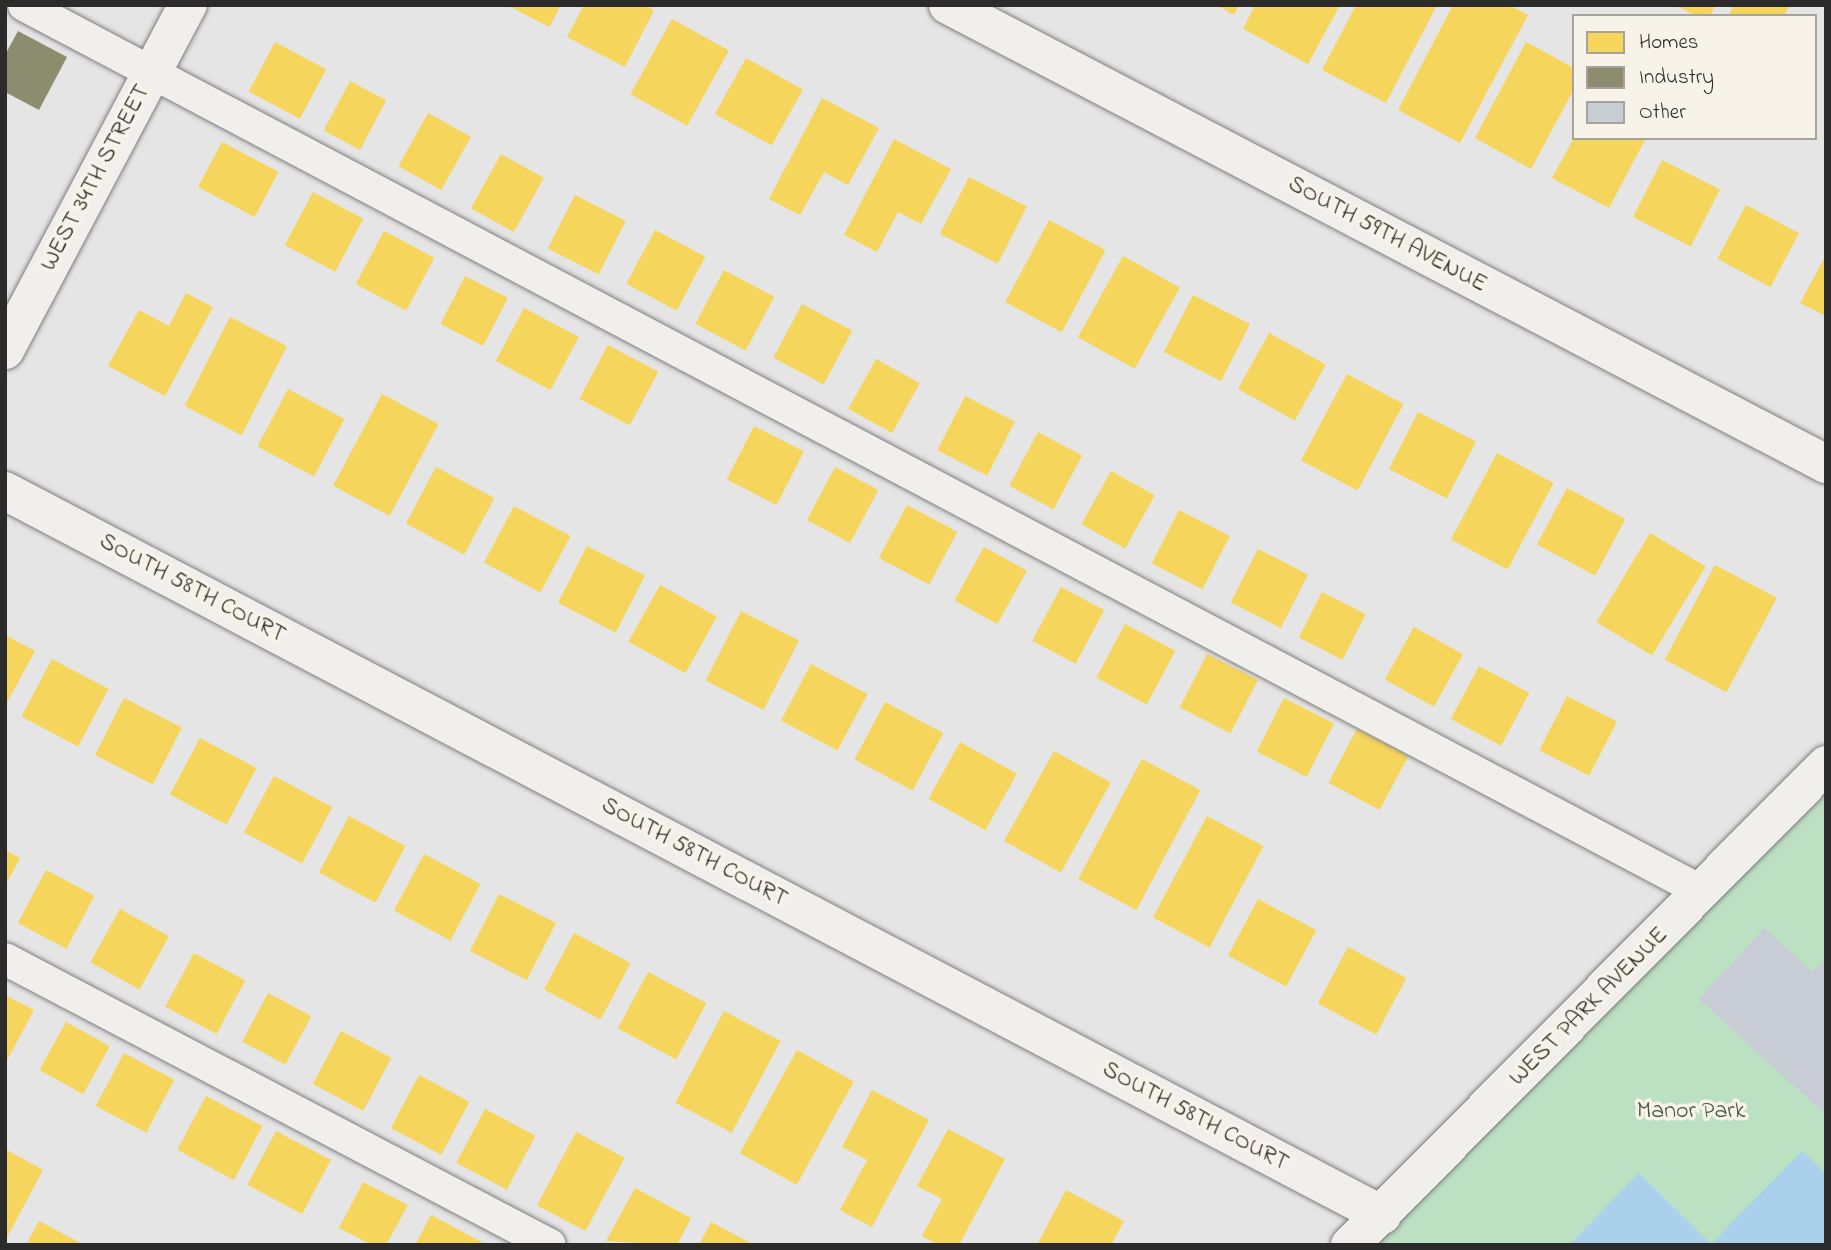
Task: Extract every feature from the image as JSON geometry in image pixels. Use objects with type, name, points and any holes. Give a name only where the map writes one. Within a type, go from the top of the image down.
[{"type":"street","name":"WEST 34TH STREET","points":[[5,350],[187,5]]},
{"type":"street","name":"SOUTH 59TH AVENUE","points":[[948,5],[1826,464]]},
{"type":"street","name":"SOUTH 58TH COURT","points":[[5,491],[1382,1215]]},
{"type":"street","name":"WEST PARK AVENUE","points":[[1350,1245],[1826,765]]},
{"type":"lane","points":[[24,5],[1703,892]]},
{"type":"lane","points":[[5,960],[550,1245]]},
{"type":"green space","name":"Manor Park","points":[[1826,795],[1826,1245],[1365,1245]]},
{"type":"water","points":[[1802,1151],[1826,1174],[1826,1245],[1569,1245],[1639,1173],[1711,1244]]},
{"type":"building: Homes","points":[[507,5],[561,5],[549,27]]},
{"type":"building: Homes","points":[[584,5],[645,5],[654,10],[625,67],[567,37]]},
{"type":"building: Homes","points":[[1217,5],[1239,5],[1234,15]]},
{"type":"building: Homes","points":[[1255,5],[1340,5],[1308,64],[1243,29]]},
{"type":"building: Homes","points":[[1356,5],[1437,5],[1386,103],[1322,70]]},
{"type":"building: Homes","points":[[1453,5],[1509,5],[1528,15],[1460,143],[1398,110]]},
{"type":"building: Homes","points":[[1675,5],[1715,5],[1711,14],[1692,14]]},
{"type":"building: Homes","points":[[1734,5],[1783,5],[1788,8],[1785,14],[1729,14]]},
{"type":"building: Homes","points":[[672,19],[729,51],[687,126],[630,94]]},
{"type":"building: Homes","points":[[275,42],[326,69],[300,119],[249,91]]},
{"type":"building: Homes","points":[[1526,42],[1572,67],[1572,93],[1531,169],[1475,138]]},
{"type":"building: Homes","points":[[746,58],[803,90],[772,145],[715,114]]},
{"type":"building: Homes","points":[[350,81],[386,100],[360,150],[324,130]]},
{"type":"building: Homes","points":[[822,98],[879,128],[848,185],[824,172],[800,215],[769,199]]},
{"type":"building: Homes","points":[[428,113],[471,137],[441,190],[398,166]]},
{"type":"building: Homes","points":[[894,139],[951,169],[921,224],[898,212],[877,252],[844,235]]},
{"type":"building: Homes","points":[[1573,140],[1645,140],[1609,208],[1552,178]]},
{"type":"building: Homes","points":[[222,142],[279,172],[255,217],[198,187]]},
{"type":"building: Homes","points":[[501,154],[544,178],[514,232],[471,208]]},
{"type":"building: Homes","points":[[1662,160],[1720,190],[1691,247],[1633,217]]},
{"type":"building: Homes","points":[[969,177],[1027,207],[998,264],[940,234]]},
{"type":"building: Homes","points":[[313,192],[363,219],[335,272],[285,245]]},
{"type":"building: Homes","points":[[575,195],[626,221],[599,274],[548,248]]},
{"type":"building: Homes","points":[[1746,205],[1799,233],[1770,287],[1717,259]]},
{"type":"building: Homes","points":[[1049,220],[1106,250],[1062,332],[1005,302]]},
{"type":"building: Homes","points":[[655,230],[705,257],[677,311],[626,284]]},
{"type":"building: Homes","points":[[384,231],[434,258],[406,311],[356,284]]},
{"type":"building: Homes","points":[[1826,255],[1826,316],[1800,303]]},
{"type":"building: Homes","points":[[1123,256],[1180,288],[1135,369],[1078,337]]},
{"type":"building: Homes","points":[[724,270],[774,297],[746,351],[695,324]]},
{"type":"building: Homes","points":[[465,276],[508,298],[483,346],[440,324]]},
{"type":"building: Homes","points":[[186,293],[213,307],[165,396],[108,366],[139,310],[169,326]]},
{"type":"building: Homes","points":[[1193,295],[1250,324],[1221,381],[1164,352]]},
{"type":"building: Homes","points":[[802,304],[852,331],[824,385],[773,358]]},
{"type":"building: Homes","points":[[524,308],[579,337],[551,390],[496,361]]},
{"type":"building: Homes","points":[[230,317],[287,346],[242,435],[185,406]]},
{"type":"building: Homes","points":[[1269,333],[1326,365],[1295,420],[1238,389]]},
{"type":"building: Homes","points":[[608,345],[658,372],[630,426],[579,399]]},
{"type":"building: Homes","points":[[876,359],[920,383],[892,433],[848,409]]},
{"type":"building: Homes","points":[[1347,374],[1404,404],[1358,491],[1301,461]]},
{"type":"building: Homes","points":[[288,389],[345,419],[314,476],[257,446]]},
{"type":"building: Homes","points":[[382,394],[439,424],[390,516],[333,486]]},
{"type":"building: Homes","points":[[965,396],[1015,421],[987,476],[937,450]]},
{"type":"building: Homes","points":[[1418,412],[1476,442],[1447,499],[1389,469]]},
{"type":"building: Homes","points":[[754,426],[804,451],[777,505],[727,479]]},
{"type":"building: Homes","points":[[1038,432],[1082,455],[1054,509],[1009,486]]},
{"type":"building: Homes","points":[[1497,453],[1554,483],[1508,570],[1451,540]]},
{"type":"building: Homes","points":[[436,467],[494,498],[464,554],[406,524]]},
{"type":"building: Homes","points":[[835,467],[878,490],[850,543],[807,520]]},
{"type":"building: Homes","points":[[1111,471],[1155,495],[1125,549],[1081,524]]},
{"type":"building: Homes","points":[[1567,488],[1625,519],[1595,575],[1537,545]]},
{"type":"building: Homes","points":[[907,505],[957,532],[929,585],[879,558]]},
{"type":"building: Homes","points":[[514,506],[571,536],[540,593],[484,563]]},
{"type":"building: Homes","points":[[1179,510],[1230,536],[1203,589],[1152,563]]},
{"type":"building: Homes","points":[[1650,533],[1706,566],[1652,656],[1596,622]]},
{"type":"building: Homes","points":[[587,546],[645,576],[616,633],[558,603]]},
{"type":"building: Homes","points":[[984,547],[1027,571],[997,624],[954,600]]},
{"type":"building: Homes","points":[[1258,549],[1308,574],[1281,628],[1231,602]]},
{"type":"building: Homes","points":[[1715,565],[1777,598],[1727,692],[1665,659]]},
{"type":"building: Homes","points":[[660,585],[717,617],[685,673],[628,642]]},
{"type":"building: Homes","points":[[1061,587],[1104,610],[1076,664],[1032,641]]},
{"type":"building: Homes","points":[[1322,592],[1366,614],[1343,660],[1299,637]]},
{"type":"building: Homes","points":[[741,611],[799,641],[764,710],[706,680]]},
{"type":"building: Homes","points":[[1125,624],[1175,651],[1147,705],[1096,678]]},
{"type":"building: Homes","points":[[1414,627],[1463,654],[1434,707],[1385,679]]},
{"type":"building: Homes","points":[[5,635],[35,651],[5,706]]},
{"type":"building: Homes","points":[[1207,654],[1258,680],[1231,733],[1180,707]]},
{"type":"building: Homes","points":[[52,659],[109,689],[78,746],[21,716]]},
{"type":"building: Homes","points":[[811,664],[868,694],[837,751],[781,721]]},
{"type":"building: Homes","points":[[1479,666],[1529,693],[1501,746],[1451,719]]},
{"type":"building: Homes","points":[[1567,696],[1617,721],[1589,776],[1539,750]]},
{"type":"building: Homes","points":[[124,698],[182,728],[153,785],[95,755]]},
{"type":"building: Homes","points":[[1284,698],[1334,723],[1307,777],[1257,751]]},
{"type":"building: Homes","points":[[885,702],[943,733],[913,790],[854,759]]},
{"type":"building: Homes","points":[[1357,729],[1408,756],[1380,810],[1328,783]]},
{"type":"building: Homes","points":[[200,738],[257,768],[226,825],[170,795]]},
{"type":"building: Homes","points":[[960,742],[1017,774],[985,830],[928,799]]},
{"type":"building: Homes","points":[[1054,751],[1111,783],[1061,873],[1004,841]]},
{"type":"building: Homes","points":[[1142,759],[1200,790],[1136,910],[1078,879]]},
{"type":"building: Homes","points":[[274,776],[332,807],[302,863],[244,833]]},
{"type":"building: Homes","points":[[349,816],[406,846],[375,903],[319,873]]},
{"type":"building: Homes","points":[[1207,816],[1264,846],[1210,948],[1153,918]]},
{"type":"building: Homes","points":[[5,850],[20,858],[5,886]]},
{"type":"building: Homes","points":[[424,854],[481,884],[450,941],[394,911]]},
{"type":"building: Homes","points":[[46,870],[95,896],[66,949],[18,923]]},
{"type":"building: Homes","points":[[499,894],[556,923],[527,980],[470,951]]},
{"type":"building: Homes","points":[[1258,899],[1316,930],[1286,986],[1228,956]]},
{"type":"building: Homes","points":[[120,909],[169,936],[139,990],[90,962]]},
{"type":"building: Homes","points":[[574,933],[631,963],[600,1020],[544,990]]},
{"type":"building: Homes","points":[[1348,947],[1406,978],[1376,1034],[1318,1004]]},
{"type":"building: Homes","points":[[194,953],[245,980],[217,1034],[165,1007]]},
{"type":"building: Homes","points":[[648,972],[706,1003],[676,1059],[618,1029]]},
{"type":"building: Homes","points":[[268,993],[311,1016],[285,1065],[242,1042]]},
{"type":"building: Homes","points":[[5,995],[34,1010],[5,1064]]},
{"type":"building: Homes","points":[[724,1011],[781,1041],[732,1133],[675,1103]]},
{"type":"building: Homes","points":[[66,1022],[110,1046],[83,1094],[39,1070]]},
{"type":"building: Homes","points":[[341,1031],[391,1058],[363,1111],[313,1084]]},
{"type":"building: Homes","points":[[797,1050],[854,1082],[797,1185],[740,1153]]},
{"type":"building: Homes","points":[[124,1053],[174,1080],[146,1133],[96,1106]]},
{"type":"building: Homes","points":[[419,1075],[469,1102],[441,1155],[391,1128]]},
{"type":"building: Homes","points":[[872,1090],[929,1120],[872,1227],[840,1210],[867,1160],[842,1147]]},
{"type":"building: Homes","points":[[206,1096],[263,1126],[234,1180],[177,1150]]},
{"type":"building: Homes","points":[[485,1109],[535,1136],[507,1190],[456,1163]]},
{"type":"building: Homes","points":[[948,1129],[1005,1159],[959,1245],[938,1245],[922,1236],[942,1199],[917,1186]]},
{"type":"building: Homes","points":[[276,1131],[331,1160],[302,1214],[247,1185]]},
{"type":"building: Homes","points":[[576,1132],[625,1158],[586,1231],[537,1205]]},
{"type":"building: Homes","points":[[5,1149],[43,1170],[5,1241]]},
{"type":"building: Homes","points":[[363,1182],[408,1205],[386,1245],[372,1245],[339,1228]]},
{"type":"building: Homes","points":[[635,1188],[691,1218],[677,1245],[606,1241]]},
{"type":"building: Homes","points":[[1066,1190],[1124,1221],[1111,1245],[1037,1245]]},
{"type":"building: Homes","points":[[431,1215],[487,1245],[415,1245]]},
{"type":"building: Homes","points":[[39,1221],[84,1245],[26,1245]]},
{"type":"building: Homes","points":[[711,1222],[754,1245],[699,1245]]},
{"type":"building: Industry","points":[[18,31],[67,57],[39,110],[5,92],[5,55]]},
{"type":"building: Other","points":[[1764,928],[1812,972],[1826,958],[1826,1115],[1699,999]]}]
